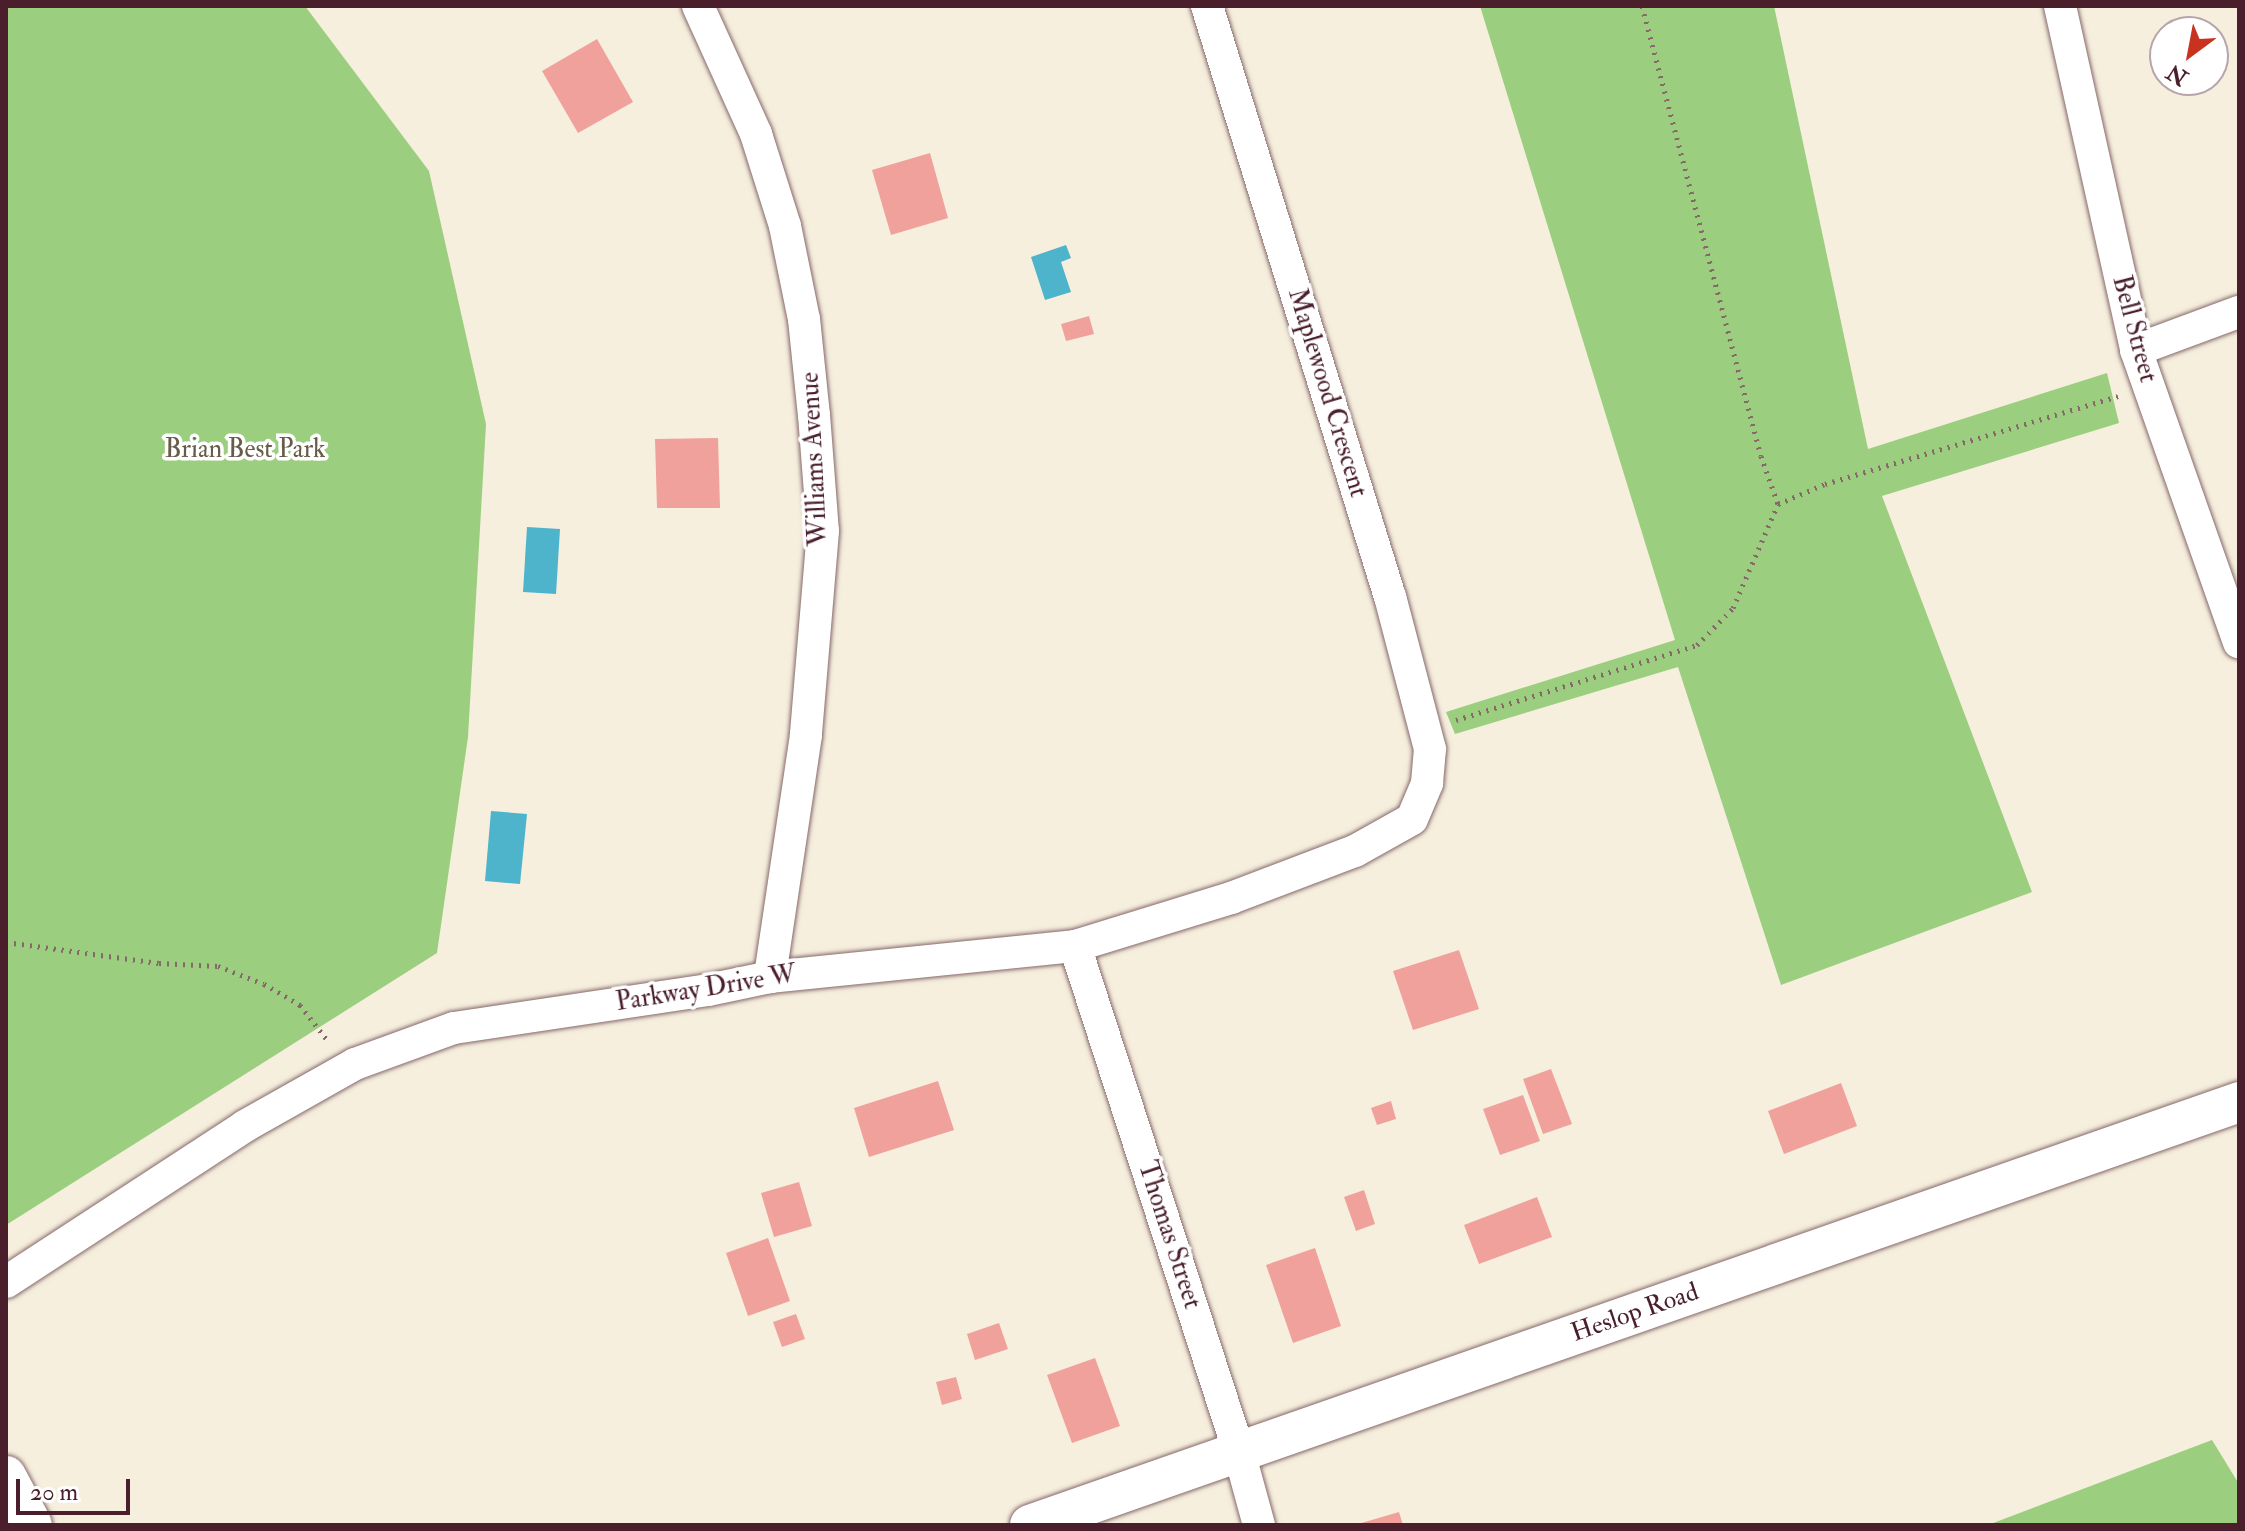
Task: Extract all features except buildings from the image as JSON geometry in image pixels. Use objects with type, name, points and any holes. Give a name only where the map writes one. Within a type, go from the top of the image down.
[{"type":"street","name":"Williams Avenue","points":[[698,6],[756,134],[785,226],[804,319],[818,458],[823,531],[806,735],[770,977]]},
{"type":"street","name":"Maplewood Crescent","points":[[1207,6],[1390,597],[1430,749],[1427,783]]},
{"type":"street","name":"Bell Street","points":[[2060,6],[2136,350],[2239,642]]},
{"type":"street","points":[[2136,350],[2239,312]]},
{"type":"street","name":"Parkway Drive W","points":[[6,1282],[245,1126],[343,1070],[454,1028],[708,990],[770,977],[1075,946],[1231,898],[1355,851],[1412,819],[1427,783]]},
{"type":"street","name":"Thomas Street","points":[[1075,946],[1239,1452],[1259,1525]]},
{"type":"street","name":"Heslop Road","points":[[1030,1525],[2239,1102]]},
{"type":"street","points":[[6,1476],[32,1525]]},
{"type":"path","points":[[1424,730],[1697,645],[1733,608],[1778,504],[1761,456],[1642,6]]},
{"type":"path","points":[[1778,504],[1825,484],[2149,386]]},
{"type":"path","points":[[6,942],[159,963],[218,966],[264,984],[300,1005],[327,1039],[343,1070]]},
{"type":"green space","name":"Brian Best Park","points":[[6,6],[305,6],[429,171],[486,424],[468,737],[437,953],[6,1225]]},
{"type":"green space","points":[[1480,6],[1774,6],[1868,449],[2107,373],[2119,423],[1882,496],[2032,892],[1781,985],[1678,667],[1455,734],[1446,712],[1675,640]]},
{"type":"green space","points":[[2212,1440],[2239,1484],[2239,1525],[1988,1525]]},
{"type":"water","points":[[1066,245],[1071,258],[1061,262],[1071,292],[1045,300],[1031,257]]},
{"type":"water","points":[[527,527],[560,529],[556,594],[523,592]]},
{"type":"water","points":[[491,811],[527,814],[520,884],[485,881]]}]
